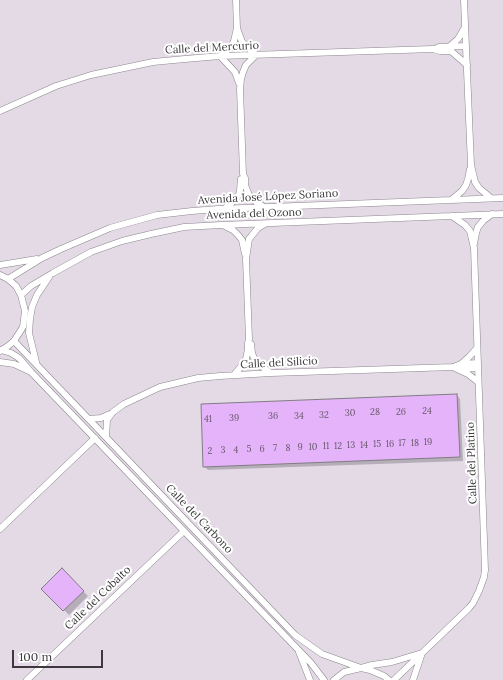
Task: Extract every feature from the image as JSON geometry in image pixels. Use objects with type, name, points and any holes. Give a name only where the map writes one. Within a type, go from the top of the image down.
[{"type":"street","points":[[236,0],[237,28],[234,41],[220,56],[235,72],[240,89]]},
{"type":"street","points":[[464,0],[471,165],[475,182],[479,188],[491,198]]},
{"type":"street","points":[[465,27],[450,49],[467,65]]},
{"type":"street","points":[[237,28],[242,42],[256,55],[246,65],[241,79],[240,89],[243,174],[249,195],[264,207]]},
{"type":"street","name":"Calle del Mercurio","points":[[0,110],[56,86],[91,75],[153,62],[220,56],[434,49],[439,47],[450,49],[466,48]]},
{"type":"street","points":[[451,200],[462,191],[466,185],[471,165]]},
{"type":"street","points":[[223,209],[235,200],[239,194],[243,174]]},
{"type":"street","name":"Avenida José López Soriano","points":[[8,279],[42,258],[110,228],[157,216],[192,211],[223,209],[503,198]]},
{"type":"street","name":"Calle del Platino","points":[[394,680],[469,608],[479,591],[484,577],[486,563],[477,366],[474,248],[478,227],[492,214]]},
{"type":"street","name":"Avenida del Ozono","points":[[21,295],[31,286],[91,252],[122,241],[184,227],[503,214]]},
{"type":"street","name":"Calle del Platino","points":[[452,216],[465,225],[470,231],[474,248]]},
{"type":"street","points":[[234,375],[246,359],[248,349],[249,339],[246,259],[249,239],[258,228],[266,223]]},
{"type":"street","points":[[221,225],[238,234],[242,240],[246,259]]},
{"type":"street","name":"Avenida José López Soriano","points":[[0,265],[42,258]]},
{"type":"street","points":[[36,364],[30,333],[32,307],[37,295],[53,273]]},
{"type":"street","points":[[0,275],[8,279],[16,286],[21,295],[25,311],[22,327],[14,341],[0,351]]},
{"type":"street","points":[[249,339],[254,358],[258,364],[271,373]]},
{"type":"street","name":"Calle del Carbono","points":[[14,341],[295,635],[322,654],[370,670],[384,676],[389,680]]},
{"type":"street","points":[[477,348],[458,367],[478,382]]},
{"type":"street","name":"Calle del Carbono","points":[[0,351],[11,353],[19,358],[298,649],[324,680]]},
{"type":"street","points":[[0,362],[14,364],[31,372]]},
{"type":"street","name":"Calle del Silicio","points":[[89,419],[101,418],[124,404],[160,387],[198,378],[271,373],[477,366]]},
{"type":"street","points":[[106,437],[107,420],[113,412]]},
{"type":"street","points":[[0,529],[95,438]]},
{"type":"street","name":"Calle del Cobalto","points":[[27,680],[184,531]]},
{"type":"street","name":"Calle del Carbono","points":[[298,649],[310,680]]},
{"type":"street","name":"Calle del Platino","points":[[334,680],[344,672],[372,664],[392,662],[422,653]]},
{"type":"street","name":"Calle del Platino","points":[[413,680],[422,653]]},
{"type":"shaded area","points":[[0,0],[503,0],[503,680],[0,680]]},
{"type":"building","points":[[457,394],[460,457],[203,467],[201,404]]},
{"type":"building","points":[[62,568],[84,591],[63,611],[41,589]]}]
